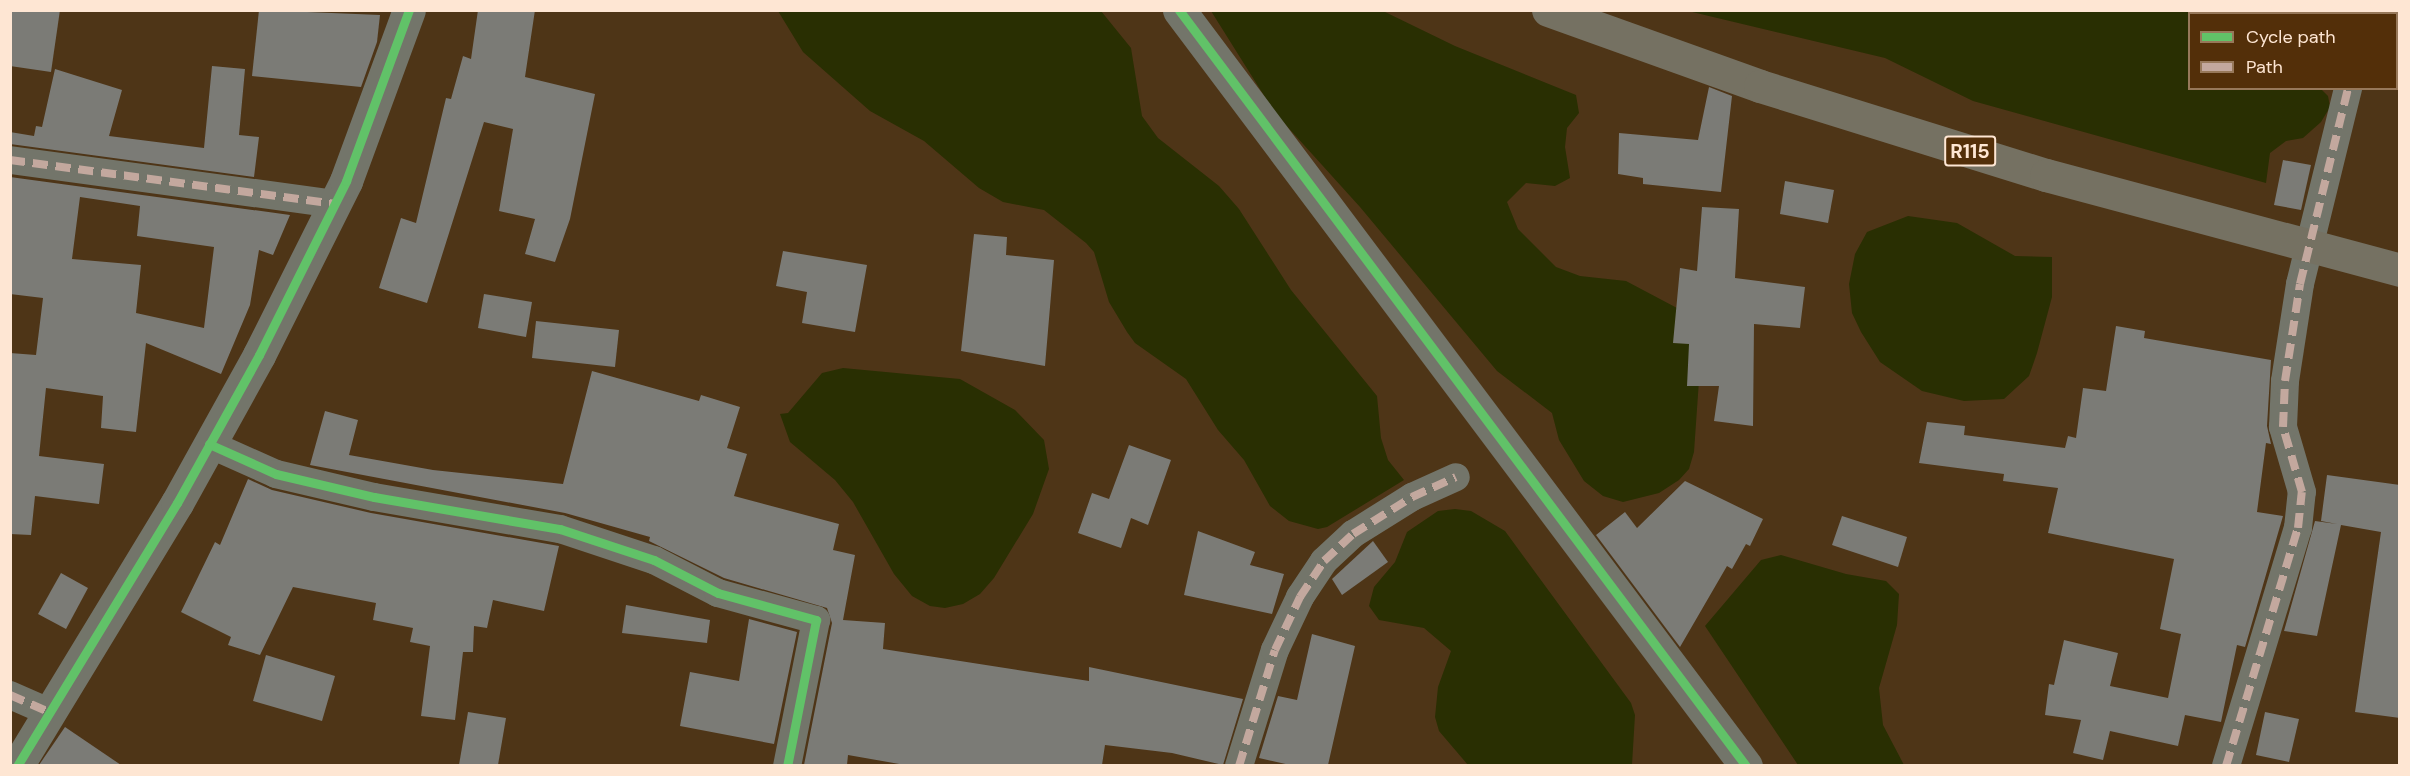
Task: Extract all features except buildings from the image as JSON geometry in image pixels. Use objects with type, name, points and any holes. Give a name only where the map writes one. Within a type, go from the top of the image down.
[{"type":"main road","name":"R115","points":[[1548,10],[1760,86],[2046,175],[2400,270]]},
{"type":"street","points":[[16,765],[209,444],[334,204],[409,10]]},
{"type":"street","points":[[1179,10],[1746,765]]},
{"type":"street","points":[[2226,765],[2298,528],[2302,492],[2283,427],[2285,381],[2310,245],[2348,90]]},
{"type":"street","points":[[10,160],[334,204]]},
{"type":"street","points":[[209,444],[276,474],[330,487],[560,529],[654,560],[718,593],[816,620],[787,765]]},
{"type":"street","points":[[1239,765],[1275,650],[1300,597],[1324,561],[1353,534],[1412,497],[1456,477]]},
{"type":"street","points":[[10,695],[49,712]]},
{"type":"shaded area","points":[[778,11],[1101,11],[1131,48],[1142,116],[1158,138],[1219,186],[1239,209],[1291,290],[1377,396],[1381,438],[1388,460],[1404,480],[1327,527],[1318,529],[1289,521],[1270,506],[1244,460],[1218,430],[1186,379],[1135,343],[1109,302],[1094,252],[1086,243],[1044,210],[1003,202],[979,188],[924,141],[870,111],[803,52]]},
{"type":"shaded area","points":[[1211,11],[1383,11],[1455,46],[1576,95],[1579,113],[1567,128],[1565,147],[1570,178],[1555,186],[1526,183],[1507,202],[1518,229],[1556,267],[1580,276],[1626,281],[1677,308],[1700,366],[1694,452],[1689,469],[1679,480],[1659,493],[1623,502],[1603,496],[1584,481],[1559,440],[1552,413],[1497,371],[1360,207],[1275,113]]},
{"type":"shaded area","points":[[1688,11],[2203,11],[2188,12],[2188,90],[2322,90],[2328,96],[2330,107],[2321,122],[2303,138],[2286,141],[2270,153],[2266,183],[1973,101],[1885,58]]},
{"type":"shaded area","points":[[1908,216],[1957,223],[2015,256],[2052,257],[2052,297],[2037,353],[2029,376],[2004,399],[1964,401],[1922,391],[1880,362],[1861,332],[1852,313],[1849,284],[1855,254],[1867,232]]},
{"type":"shaded area","points":[[843,368],[960,379],[1015,410],[1044,440],[1049,469],[1033,514],[994,578],[980,594],[963,604],[945,608],[930,606],[912,596],[894,574],[853,502],[835,480],[790,442],[780,414],[788,413],[822,373]]},
{"type":"shaded area","points":[[1455,509],[1471,511],[1505,531],[1631,703],[1635,715],[1632,765],[1468,765],[1439,731],[1435,717],[1438,687],[1451,651],[1424,628],[1379,620],[1369,606],[1374,587],[1395,562],[1407,532],[1438,511]]},
{"type":"shaded area","points":[[1781,555],[1846,574],[1886,581],[1899,594],[1897,625],[1879,688],[1883,725],[1904,765],[1798,765],[1705,626],[1761,560]]},
{"type":"marked path","points":[[2226,766],[2298,528],[2302,492],[2283,427],[2285,381],[2300,284],[2348,90]]},
{"type":"marked path","points":[[10,160],[334,204]]},
{"type":"marked path","points":[[1239,766],[1275,650],[1300,597],[1324,561],[1353,534],[1412,497],[1456,477]]},
{"type":"marked path","points":[[10,695],[49,712]]},
{"type":"cycle path","points":[[17,766],[177,503],[259,355],[346,181],[409,10]]},
{"type":"cycle path","points":[[1179,10],[1746,766]]},
{"type":"cycle path","points":[[209,444],[276,474],[374,497],[560,529],[654,560],[718,593],[816,620],[787,766]]}]
